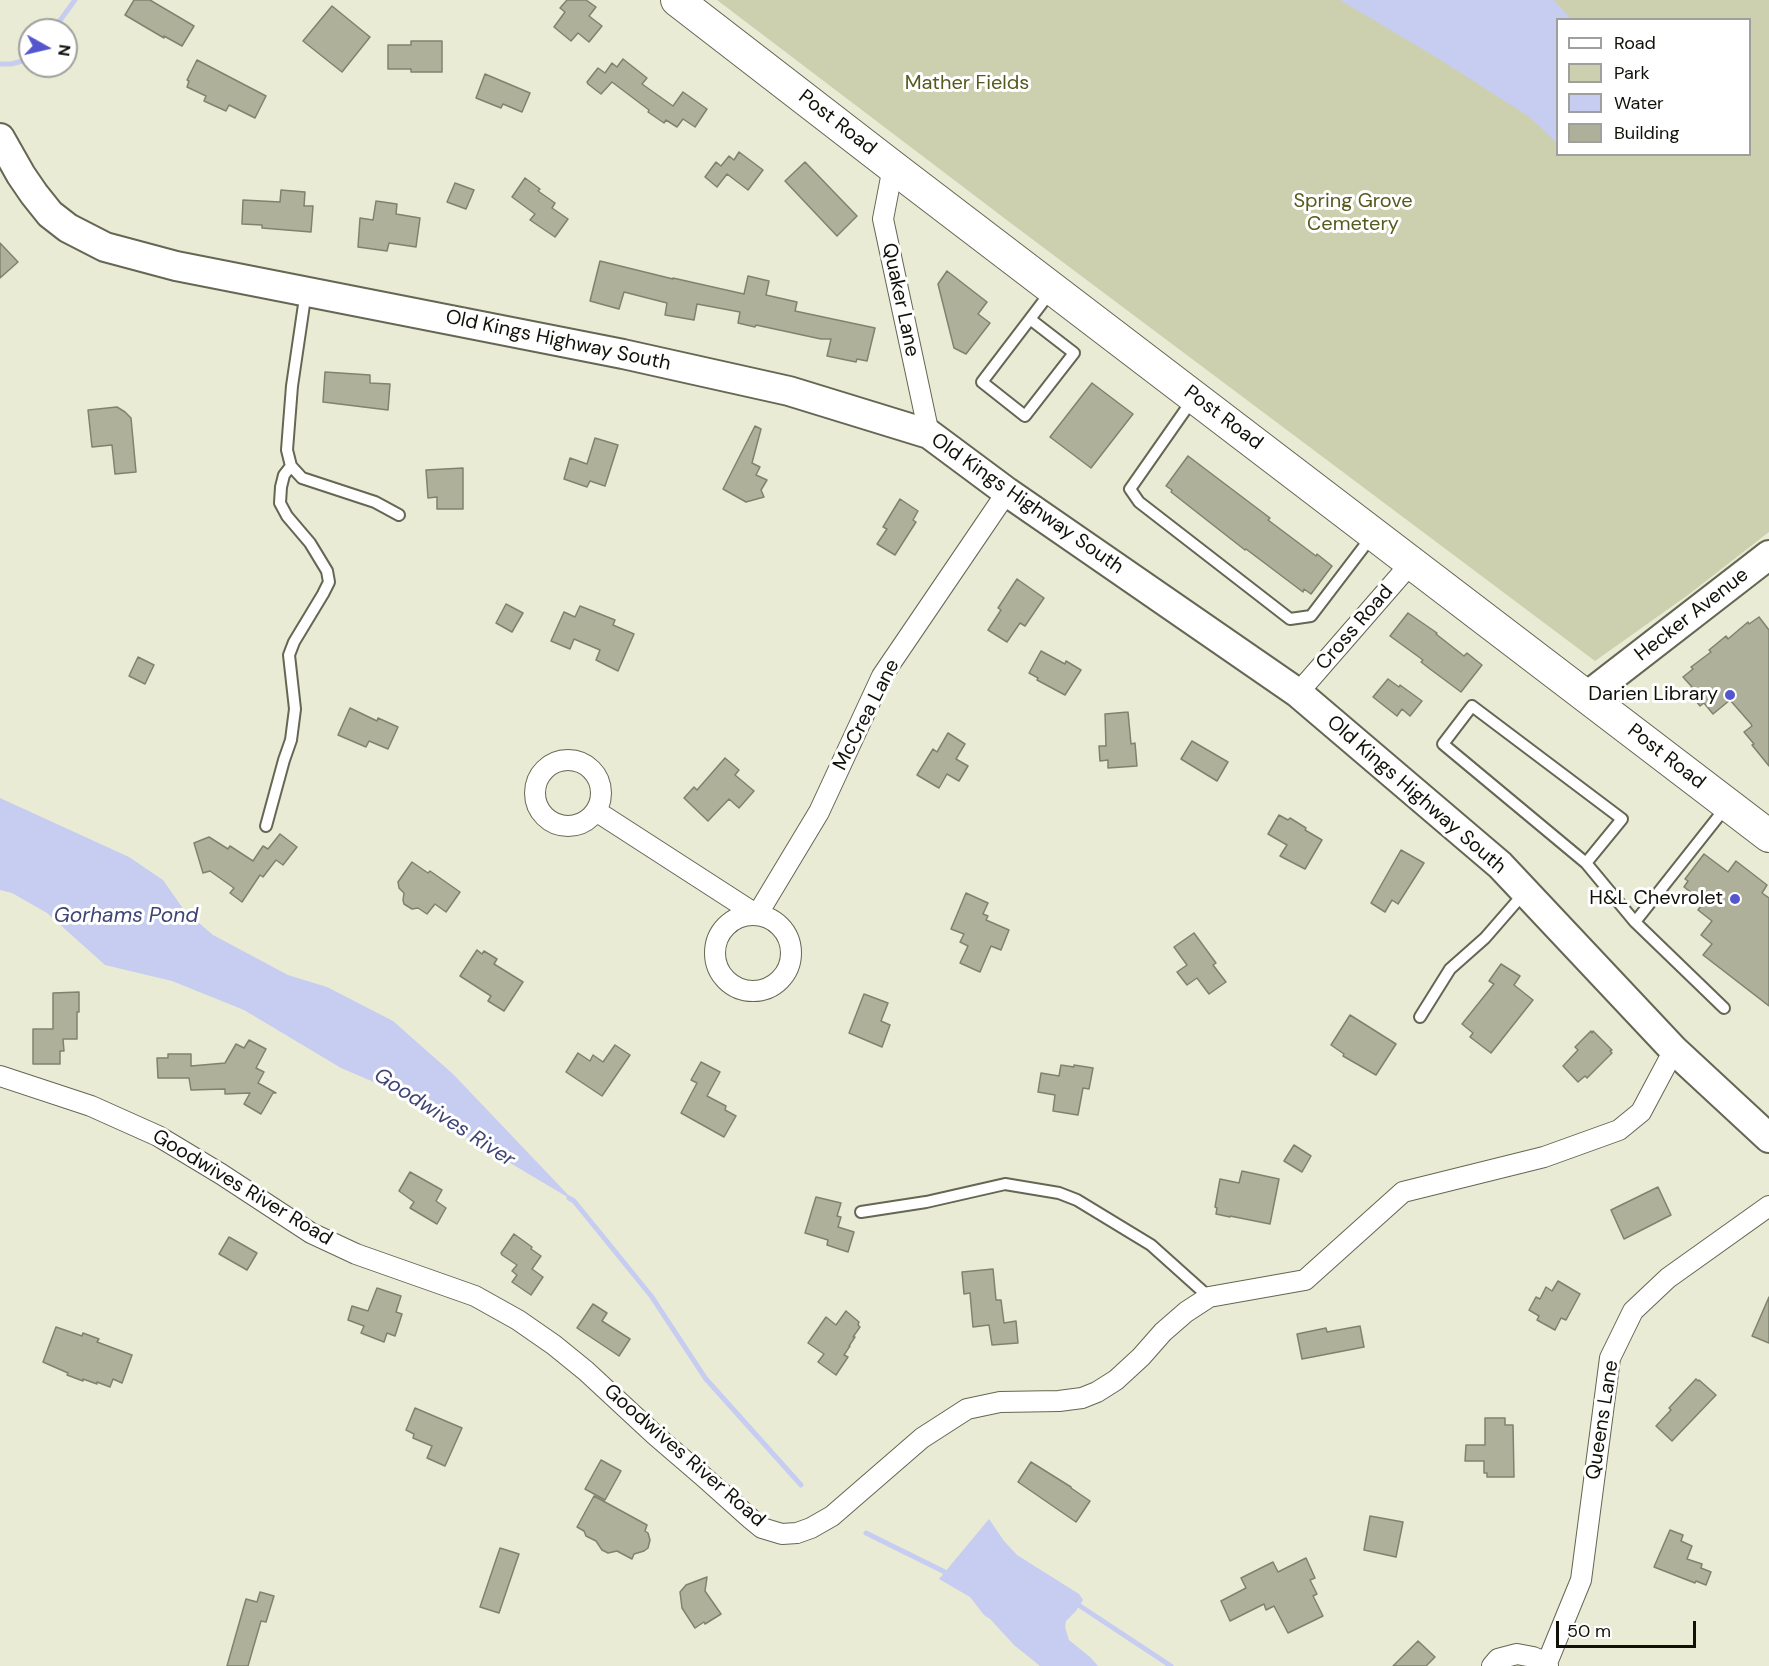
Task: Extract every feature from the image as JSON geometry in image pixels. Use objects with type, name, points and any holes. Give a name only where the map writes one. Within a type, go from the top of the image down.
[{"type":"main road","name":"Post Road","points":[[677,0],[1194,397],[1728,804],[1763,828]]},
{"type":"street","name":"Old Kings Highway South","points":[[0,138],[34,194],[50,214],[87,239],[116,251],[162,263],[623,354],[778,388],[929,434],[1007,492],[1298,693],[1500,865],[1674,1050],[1769,1138]]},
{"type":"street","name":"Quaker Lane","points":[[893,167],[883,219],[929,434]]},
{"type":"street","name":"McCrea Lane","points":[[596,811],[757,915],[819,812],[882,676],[1007,492]]},
{"type":"street","name":"Hecker Avenue","points":[[1587,696],[1767,560]]},
{"type":"street","name":"Cross Road","points":[[1298,693],[1412,562]]},
{"type":"street","name":"Goodwives River Road","points":[[0,1076],[91,1106],[158,1136],[311,1233],[357,1254],[475,1296],[518,1320],[586,1371],[655,1436],[762,1528],[782,1534],[797,1533],[812,1528],[832,1516],[922,1438],[967,1409],[1000,1402],[1082,1398],[1116,1380],[1141,1358],[1163,1332],[1186,1312],[1209,1297],[1305,1280],[1403,1192],[1544,1158],[1620,1130],[1641,1113],[1674,1050]]},
{"type":"street","name":"Queens Lane","points":[[1492,1666],[1498,1659],[1517,1654],[1533,1657],[1547,1664],[1581,1580],[1610,1358],[1633,1311],[1668,1278],[1769,1206]]},
{"type":"lane","points":[[1030,319],[1074,353],[1025,416],[982,382],[1030,319],[1053,289]]},
{"type":"lane","points":[[306,291],[286,450],[291,466],[302,478],[375,502],[399,515]]},
{"type":"lane","points":[[1194,397],[1130,489],[1139,502],[1290,619],[1311,616],[1374,534]]},
{"type":"lane","points":[[266,826],[291,740],[295,709],[289,655],[294,642],[329,582],[327,571],[310,543],[287,516],[280,502],[284,475],[291,466]]},
{"type":"lane","points":[[1586,863],[1622,819],[1472,706],[1443,744],[1586,863],[1635,922],[1724,1008]]},
{"type":"lane","points":[[1635,922],[1728,804]]},
{"type":"lane","points":[[1420,1017],[1449,969],[1485,938],[1525,892]]},
{"type":"lane","points":[[861,1212],[926,1202],[1005,1184],[1059,1193],[1077,1200],[1151,1245],[1209,1297]]},
{"type":"green space","name":"Spring Grove Cemetery","points":[[717,0],[1769,0],[1769,532],[1688,595],[1595,661]]},
{"type":"water","points":[[1340,0],[1554,0],[1570,18],[1556,18],[1556,142],[1528,116]]},
{"type":"water","name":"Gorhams Pond","points":[[0,798],[129,857],[163,880],[184,910],[213,935],[288,975],[327,987],[393,1021],[453,1074],[574,1201],[376,1083],[341,1068],[244,1010],[172,981],[105,965],[47,913],[12,893],[0,890]]},
{"type":"water","points":[[989,1519],[1017,1555],[1079,1594],[1083,1600],[1066,1621],[1065,1627],[1069,1640],[1098,1666],[1040,1666],[1014,1645],[984,1615],[970,1597],[939,1579]]},
{"type":"building","points":[[134,0],[150,0],[194,26],[182,46],[125,15]]},
{"type":"building","points":[[567,0],[586,0],[596,7],[589,16],[602,26],[589,42],[578,33],[571,41],[554,27],[565,12],[560,8]]},
{"type":"building","points":[[332,6],[370,37],[342,72],[303,41]]},
{"type":"building","points":[[411,41],[442,41],[442,72],[388,69],[388,45],[411,45]]},
{"type":"building","points":[[623,59],[647,78],[642,84],[673,106],[683,92],[707,109],[695,127],[683,119],[677,127],[666,120],[664,123],[612,82],[601,94],[588,84],[587,82],[598,68],[605,73],[612,63],[617,67]]},
{"type":"building","points":[[197,60],[266,96],[255,118],[229,105],[226,111],[204,101],[206,96],[187,87],[189,81],[187,80]]},
{"type":"building","points":[[485,74],[530,93],[522,112],[503,104],[501,108],[476,98]]},
{"type":"building","points":[[739,152],[763,170],[748,190],[727,174],[717,187],[705,177],[716,162],[721,166],[729,156],[734,160]]},
{"type":"building","points":[[805,162],[857,216],[837,236],[785,181]]},
{"type":"building","points":[[525,178],[555,203],[552,208],[568,219],[555,237],[530,220],[535,214],[512,197]]},
{"type":"building","points":[[455,183],[474,190],[466,209],[447,202]]},
{"type":"building","points":[[281,190],[305,192],[304,206],[313,206],[311,232],[242,224],[243,200],[280,202]]},
{"type":"building","points":[[376,201],[397,204],[396,214],[420,218],[416,247],[389,243],[387,251],[358,247],[360,218],[373,220]]},
{"type":"building","points":[[0,243],[18,262],[0,278]]},
{"type":"building","points":[[600,261],[744,294],[748,276],[769,281],[766,295],[797,302],[795,311],[875,328],[867,361],[857,359],[856,362],[827,356],[831,339],[738,323],[740,312],[697,304],[694,320],[665,315],[667,303],[624,292],[619,309],[590,301]]},
{"type":"building","points":[[947,271],[987,302],[978,314],[990,323],[966,354],[954,348],[938,284]]},
{"type":"building","points":[[325,372],[370,375],[370,383],[390,384],[388,410],[323,402]]},
{"type":"building","points":[[1092,383],[1133,414],[1091,468],[1050,437]]},
{"type":"building","points":[[117,407],[131,418],[136,472],[115,474],[112,445],[92,447],[88,410]]},
{"type":"building","points":[[755,426],[761,429],[752,463],[760,467],[756,475],[767,480],[761,490],[764,497],[746,502],[723,489]]},
{"type":"building","points":[[595,438],[618,445],[605,486],[590,481],[587,487],[564,479],[570,458],[587,464]]},
{"type":"building","points":[[1188,456],[1270,518],[1268,520],[1332,566],[1311,594],[1304,589],[1303,592],[1245,550],[1171,492],[1172,490],[1166,486]]},
{"type":"building","points":[[463,468],[463,509],[437,509],[437,497],[428,498],[426,470]]},
{"type":"building","points":[[900,499],[918,511],[913,520],[916,522],[895,555],[877,544],[887,529],[883,527]]},
{"type":"building","points":[[1017,579],[1044,598],[1025,626],[1020,623],[1007,642],[988,630],[1001,610],[998,608]]},
{"type":"building","points":[[506,604],[523,613],[512,632],[496,623]]},
{"type":"building","points":[[580,606],[615,620],[613,625],[634,634],[618,671],[596,660],[600,650],[574,639],[570,649],[551,641],[564,612],[575,617]]},
{"type":"building","points":[[1408,613],[1464,656],[1467,653],[1482,665],[1461,692],[1390,636]]},
{"type":"building","name":"Darien Library","points":[[1759,617],[1769,630],[1769,766],[1744,732],[1752,726],[1751,724],[1730,700],[1713,714],[1704,703],[1700,706],[1688,691],[1692,687],[1683,677],[1726,636],[1728,639],[1748,622],[1749,624]]},
{"type":"building","points":[[1041,651],[1081,670],[1065,695],[1037,680],[1038,678],[1029,673]]},
{"type":"building","points":[[138,657],[154,665],[145,684],[129,676]]},
{"type":"building","points":[[1388,679],[1422,701],[1410,716],[1402,709],[1397,716],[1373,697]]},
{"type":"building","points":[[350,708],[377,721],[378,718],[398,727],[388,749],[369,741],[366,747],[338,735]]},
{"type":"building","points":[[1128,712],[1131,744],[1135,743],[1137,766],[1108,768],[1108,760],[1100,761],[1099,746],[1106,746],[1105,714]]},
{"type":"building","points":[[948,733],[965,744],[956,759],[968,766],[959,781],[947,774],[939,788],[917,775],[933,749],[937,752]]},
{"type":"building","points":[[1192,741],[1228,762],[1217,781],[1181,759]]},
{"type":"building","points":[[725,758],[739,770],[735,775],[754,791],[739,808],[729,799],[708,821],[684,798],[694,787],[697,790]]},
{"type":"building","points":[[1279,815],[1288,820],[1290,818],[1322,840],[1305,869],[1280,856],[1287,845],[1268,834]]},
{"type":"building","points":[[280,834],[297,847],[283,865],[276,860],[263,877],[260,875],[242,902],[230,893],[234,888],[210,871],[203,873],[194,843],[209,837],[228,849],[230,846],[253,861],[263,846],[268,849]]},
{"type":"building","points":[[1401,850],[1424,863],[1398,904],[1392,900],[1385,912],[1371,903]]},
{"type":"building","points":[[1704,854],[1728,872],[1736,861],[1767,885],[1762,893],[1769,898],[1769,1006],[1703,955],[1712,944],[1701,935],[1712,921],[1698,910],[1704,902],[1684,887],[1688,881],[1685,879]]},
{"type":"building","points":[[412,862],[428,873],[430,871],[460,892],[446,912],[435,904],[427,914],[418,908],[412,909],[404,904],[404,893],[399,888],[398,882]]},
{"type":"building","points":[[966,893],[988,903],[983,914],[988,916],[986,920],[1009,930],[1001,950],[991,946],[980,972],[960,963],[968,946],[960,942],[964,934],[951,929]]},
{"type":"building","points":[[1194,933],[1216,963],[1213,965],[1226,982],[1209,994],[1197,978],[1187,985],[1177,972],[1187,965],[1174,947]]},
{"type":"building","points":[[477,950],[482,954],[484,951],[497,959],[494,964],[523,982],[504,1011],[488,1001],[491,996],[460,976]]},
{"type":"building","points":[[1501,964],[1520,976],[1514,985],[1533,1000],[1491,1053],[1470,1037],[1473,1033],[1462,1024],[1494,984],[1489,981]]},
{"type":"building","points":[[79,992],[77,1039],[63,1039],[64,1051],[60,1051],[60,1064],[33,1064],[33,1029],[53,1029],[53,993]]},
{"type":"building","points":[[864,994],[888,1003],[881,1021],[890,1025],[882,1047],[849,1033]]},
{"type":"building","points":[[1350,1015],[1396,1044],[1376,1075],[1343,1056],[1344,1054],[1331,1045]]},
{"type":"building","points":[[1591,1031],[1612,1050],[1610,1051],[1612,1053],[1587,1078],[1585,1076],[1578,1082],[1563,1066],[1578,1050],[1575,1047]]},
{"type":"building","points":[[249,1040],[266,1049],[256,1068],[264,1072],[258,1083],[276,1093],[273,1093],[261,1114],[244,1104],[250,1093],[225,1094],[225,1089],[191,1090],[189,1078],[158,1078],[157,1058],[168,1058],[168,1054],[191,1054],[191,1066],[225,1063],[236,1044],[244,1048]]},
{"type":"building","points":[[615,1045],[630,1055],[602,1096],[566,1072],[578,1053],[590,1061],[593,1055],[603,1062]]},
{"type":"building","points":[[701,1062],[720,1072],[707,1096],[726,1106],[725,1110],[736,1116],[724,1137],[681,1113],[697,1083],[691,1080]]},
{"type":"building","points":[[1061,1065],[1093,1068],[1089,1089],[1083,1088],[1078,1115],[1053,1111],[1055,1095],[1038,1092],[1041,1073],[1059,1076]]},
{"type":"building","points":[[1294,1145],[1311,1156],[1302,1172],[1284,1161]]},
{"type":"building","points":[[1242,1171],[1279,1179],[1270,1224],[1216,1214],[1220,1179],[1239,1183]]},
{"type":"building","points":[[410,1172],[442,1190],[436,1201],[446,1208],[437,1224],[410,1208],[414,1202],[399,1191]]},
{"type":"building","points":[[1658,1187],[1671,1215],[1624,1239],[1611,1210]]},
{"type":"building","points":[[816,1197],[841,1203],[837,1216],[841,1217],[838,1227],[854,1232],[848,1252],[827,1245],[828,1240],[805,1233]]},
{"type":"building","points":[[514,1234],[541,1256],[532,1269],[543,1277],[531,1295],[512,1282],[517,1275],[512,1271],[517,1265],[501,1253]]},
{"type":"building","points":[[229,1237],[257,1253],[247,1270],[219,1254]]},
{"type":"building","points":[[993,1269],[996,1300],[1001,1300],[1004,1323],[1016,1321],[1018,1343],[992,1345],[989,1325],[973,1327],[970,1293],[964,1294],[962,1272]]},
{"type":"building","points":[[1558,1281],[1580,1294],[1566,1320],[1561,1318],[1555,1330],[1537,1320],[1539,1316],[1529,1310],[1536,1297],[1540,1299],[1546,1287],[1552,1291]]},
{"type":"building","points":[[377,1288],[401,1296],[396,1312],[402,1314],[395,1336],[387,1333],[384,1342],[361,1333],[364,1326],[348,1320],[352,1306],[368,1311]]},
{"type":"building","points":[[1769,1297],[1769,1343],[1752,1336]]},
{"type":"building","points":[[593,1304],[607,1313],[602,1321],[630,1339],[619,1356],[577,1328]]},
{"type":"building","points":[[846,1311],[859,1322],[860,1327],[844,1355],[848,1357],[836,1375],[818,1362],[824,1354],[808,1343],[826,1317],[836,1325]]},
{"type":"building","points":[[1360,1326],[1364,1347],[1302,1359],[1297,1334],[1326,1328],[1327,1332]]},
{"type":"building","points":[[56,1327],[82,1336],[83,1333],[99,1339],[97,1342],[132,1355],[122,1383],[113,1379],[110,1387],[97,1382],[97,1384],[83,1379],[83,1381],[43,1362]]},
{"type":"building","points":[[1696,1379],[1716,1395],[1672,1441],[1656,1426]]},
{"type":"building","points":[[415,1408],[462,1428],[445,1466],[427,1458],[432,1446],[413,1438],[414,1434],[406,1430]]},
{"type":"building","points":[[1485,1418],[1505,1418],[1505,1425],[1513,1425],[1514,1477],[1487,1477],[1487,1473],[1484,1473],[1484,1461],[1465,1461],[1466,1445],[1485,1445]]},
{"type":"building","points":[[601,1460],[621,1471],[605,1500],[585,1489]]},
{"type":"building","points":[[1031,1462],[1090,1501],[1076,1522],[1018,1482]]},
{"type":"building","points":[[594,1496],[647,1525],[645,1531],[650,1540],[648,1548],[634,1554],[632,1559],[617,1551],[608,1553],[602,1550],[596,1541],[586,1536],[584,1531],[577,1527]]},
{"type":"building","points":[[1370,1516],[1403,1522],[1396,1557],[1364,1550]]},
{"type":"building","points":[[1670,1530],[1683,1535],[1681,1541],[1692,1546],[1687,1559],[1702,1564],[1701,1568],[1711,1572],[1706,1585],[1654,1567]]},
{"type":"building","points":[[500,1548],[519,1554],[499,1613],[480,1607]]},
{"type":"building","points":[[1306,1558],[1315,1578],[1310,1580],[1317,1594],[1313,1596],[1323,1616],[1288,1633],[1274,1606],[1266,1610],[1264,1604],[1230,1621],[1221,1601],[1246,1588],[1241,1578],[1273,1562],[1278,1572]]},
{"type":"building","points":[[707,1577],[705,1591],[721,1614],[695,1628],[682,1608],[680,1592],[686,1585]]},
{"type":"building","points":[[260,1592],[274,1596],[266,1622],[261,1621],[248,1666],[227,1666],[246,1599],[257,1602]]},
{"type":"building","points":[[1418,1641],[1435,1657],[1426,1666],[1393,1666]]},
{"type":"waterway","points":[[62,18],[75,0]]},
{"type":"waterway","points":[[0,64],[18,62]]},
{"type":"waterway","name":"Goodwives River","points":[[569,1198],[574,1201],[652,1297],[706,1379],[801,1485]]},
{"type":"waterway","name":"Goodwives River","points":[[866,1533],[951,1575]]},
{"type":"waterway","name":"Goodwives River","points":[[1074,1602],[1171,1666]]},
{"type":"place","name":"Darien Library","points":[[1730,695]]},
{"type":"place","name":"H&L Chevrolet","points":[[1735,899]]},
{"type":"park label","name":"Mather Fields","points":[[967,84]]}]
